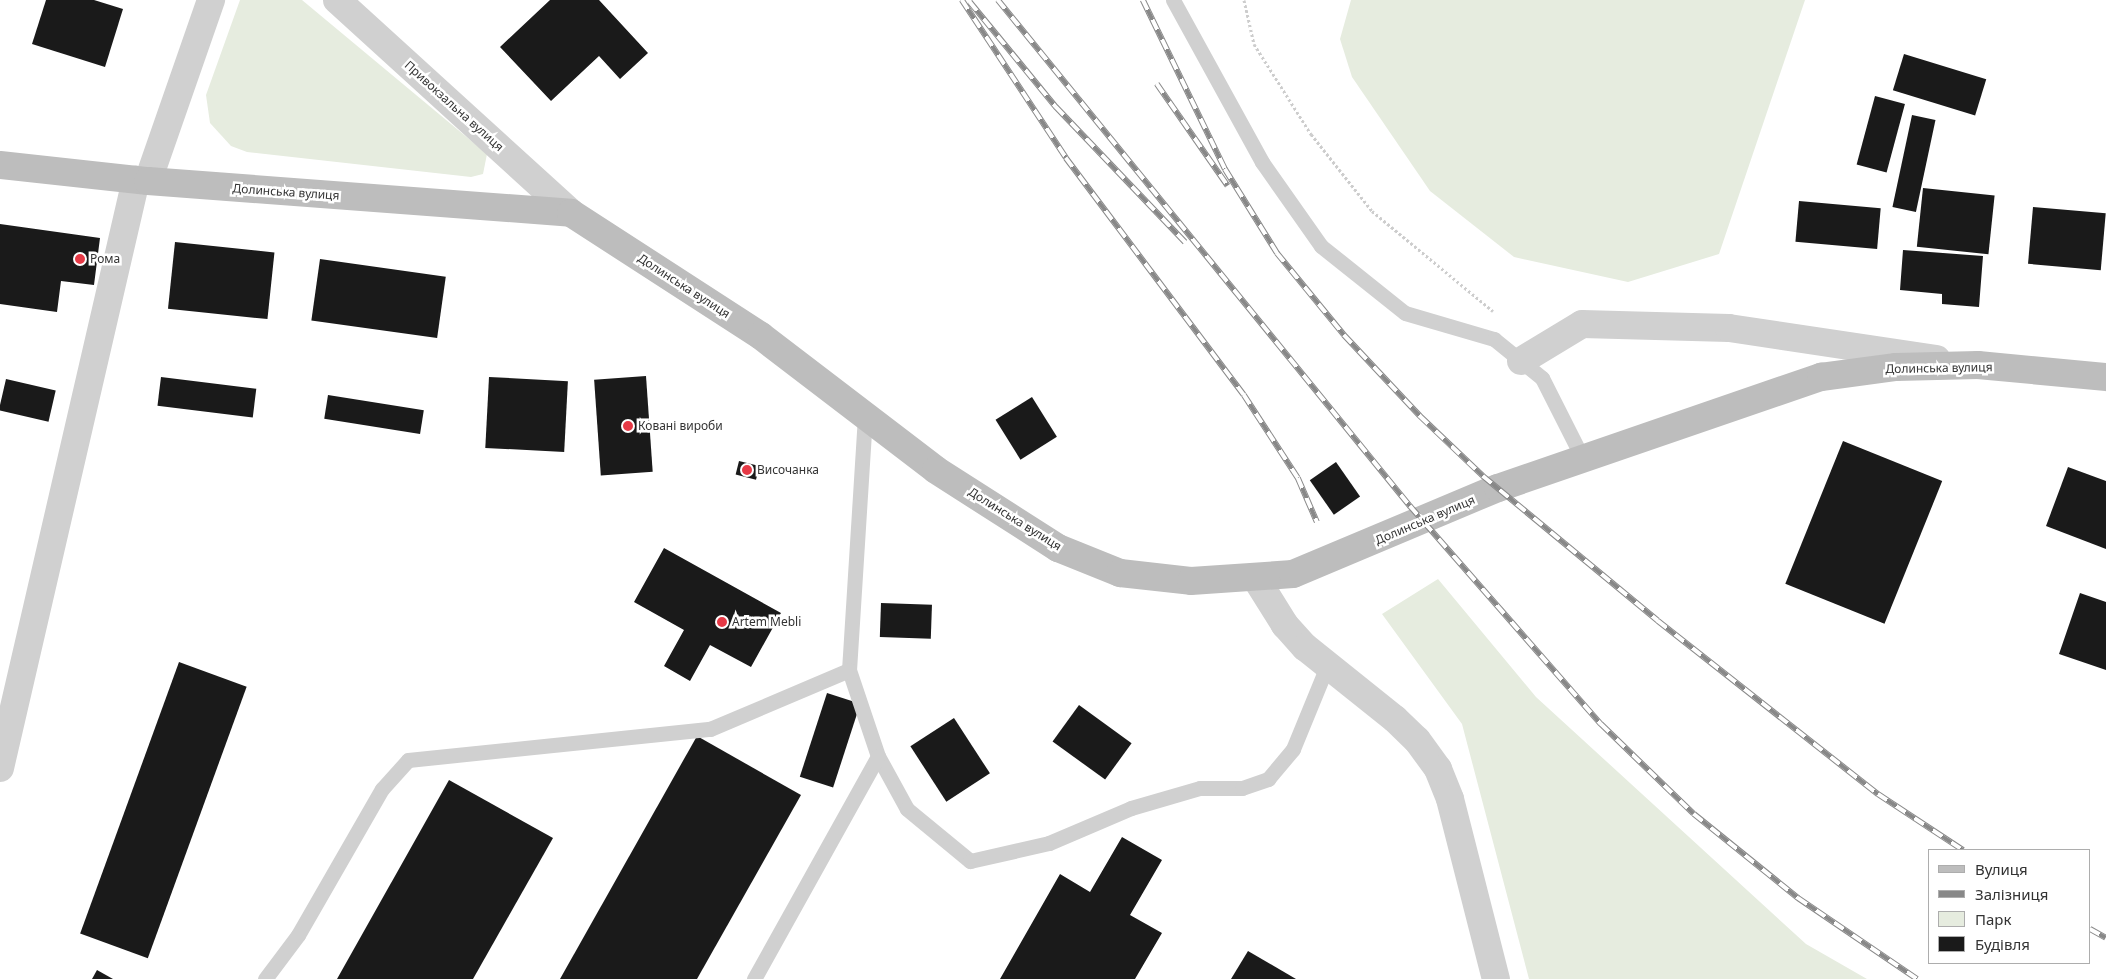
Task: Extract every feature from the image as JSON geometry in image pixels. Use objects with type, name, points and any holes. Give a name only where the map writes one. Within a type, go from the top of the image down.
[{"type":"main road","name":"Долинська вулиця","points":[[0,165],[142,181],[571,213],[761,336],[936,470],[1067,552],[1120,573],[1191,581],[1293,574],[1498,488],[1822,377],[1896,366],[1978,365],[2106,377]]},
{"type":"street","points":[[0,768],[142,181],[210,0]]},
{"type":"street","name":"Привокзальна вулиця","points":[[338,0],[571,213]]},
{"type":"street","points":[[1521,361],[1582,324],[1729,328],[1978,365]]},
{"type":"street","points":[[1255,577],[1285,625],[1327,666],[1406,729],[1438,769],[1450,799],[1496,979]]},
{"type":"lane","points":[[1173,0],[1262,162],[1321,246],[1405,313],[1494,339],[1542,378],[1583,459]]},
{"type":"lane","points":[[865,416],[849,670],[878,756],[907,809],[970,861],[1049,843],[1131,808],[1200,788],[1242,788],[1268,779],[1293,749],[1327,666]]},
{"type":"lane","points":[[265,979],[298,934],[382,789],[408,760],[710,729],[849,670]]},
{"type":"lane","points":[[754,979],[878,756]]},
{"type":"path","points":[[1244,0],[1254,44],[1311,134],[1360,196],[1496,318]]},
{"type":"green space","points":[[240,0],[302,0],[487,154],[483,174],[471,177],[247,152],[231,146],[210,123],[206,95]]},
{"type":"green space","points":[[1351,0],[1805,0],[1719,254],[1628,282],[1514,257],[1430,191],[1352,77],[1340,39]]},
{"type":"green space","points":[[1438,579],[1536,697],[1806,944],[1867,979],[1529,979],[1462,724],[1382,614]]},
{"type":"building","points":[[46,0],[94,0],[123,9],[105,67],[32,44]]},
{"type":"building","points":[[550,0],[599,0],[648,53],[620,79],[599,56],[551,101],[500,47]]},
{"type":"building","points":[[1904,54],[1986,79],[1975,115],[1893,90]]},
{"type":"building","points":[[1875,96],[1905,104],[1887,173],[1857,165]]},
{"type":"building","points":[[1912,115],[1935,120],[1916,212],[1892,207]]},
{"type":"building","points":[[1923,188],[1995,196],[1988,254],[1917,247]]},
{"type":"building","points":[[1799,201],[1881,208],[1877,249],[1795,242]]},
{"type":"building","points":[[2033,207],[2106,213],[2101,270],[2028,264]]},
{"type":"building","points":[[0,224],[100,238],[94,285],[61,281],[57,312],[0,304]]},
{"type":"building","points":[[175,242],[274,252],[267,319],[168,309]]},
{"type":"building","points":[[1903,250],[1983,256],[1979,307],[1942,304],[1942,294],[1900,290]]},
{"type":"building","points":[[320,259],[446,277],[437,338],[311,320]]},
{"type":"building","points":[[646,376],[653,472],[601,475],[594,380]]},
{"type":"building","points":[[161,377],[256,389],[253,417],[157,406]]},
{"type":"building","points":[[489,377],[568,381],[564,452],[485,448]]},
{"type":"building","points":[[6,379],[56,390],[48,422],[0,410]]},
{"type":"building","points":[[328,395],[424,410],[420,434],[324,419]]},
{"type":"building","points":[[1032,397],[1057,437],[1020,460],[996,420]]},
{"type":"building","points":[[1843,441],[1942,481],[1885,624],[1785,584]]},
{"type":"building","name":"Височанка","points":[[739,461],[759,466],[756,480],[736,475]]},
{"type":"building","points":[[1336,462],[1360,496],[1334,515],[1310,480]]},
{"type":"building","points":[[2068,467],[2106,481],[2106,549],[2046,526]]},
{"type":"building","name":"Artem Mebli","points":[[664,548],[781,613],[751,667],[710,645],[690,681],[664,666],[684,630],[634,602]]},
{"type":"building","points":[[2080,593],[2106,602],[2106,670],[2059,654]]},
{"type":"building","points":[[881,603],[932,605],[931,639],[880,637]]},
{"type":"building","points":[[179,662],[247,687],[148,958],[80,934]]},
{"type":"building","points":[[827,693],[860,704],[833,788],[800,777]]},
{"type":"building","points":[[1079,705],[1132,743],[1105,780],[1053,741]]},
{"type":"building","points":[[954,718],[990,773],[946,802],[910,746]]},
{"type":"building","points":[[697,736],[801,795],[697,979],[560,979]]},
{"type":"building","points":[[449,780],[553,838],[473,979],[337,979]]},
{"type":"building","points":[[1122,837],[1162,860],[1130,915],[1162,933],[1135,979],[1000,979],[1060,874],[1090,892]]},
{"type":"building","points":[[1248,951],[1296,979],[1231,979]]},
{"type":"building","points":[[97,970],[113,979],[92,979]]},
{"type":"railway","points":[[962,0],[1066,158],[1244,395],[1298,478],[1317,522]]},
{"type":"railway","points":[[998,0],[1410,506],[1601,724],[1694,814],[1798,898],[1917,979]]},
{"type":"railway","points":[[1143,0],[1225,169],[1277,253],[1344,335],[1420,416],[1483,476],[1658,621],[1878,794],[1961,849]]},
{"type":"railway","points":[[970,2],[1056,107],[1185,242]]},
{"type":"railway","points":[[1157,84],[1228,186]]},
{"type":"railway","points":[[2091,930],[2106,938]]},
{"type":"place","name":"Рома","points":[[80,259]]},
{"type":"place","name":"Ковані вироби","points":[[628,426]]},
{"type":"place","name":"Височанка","points":[[747,470]]},
{"type":"place","name":"Artem Mebli","points":[[722,622]]}]
